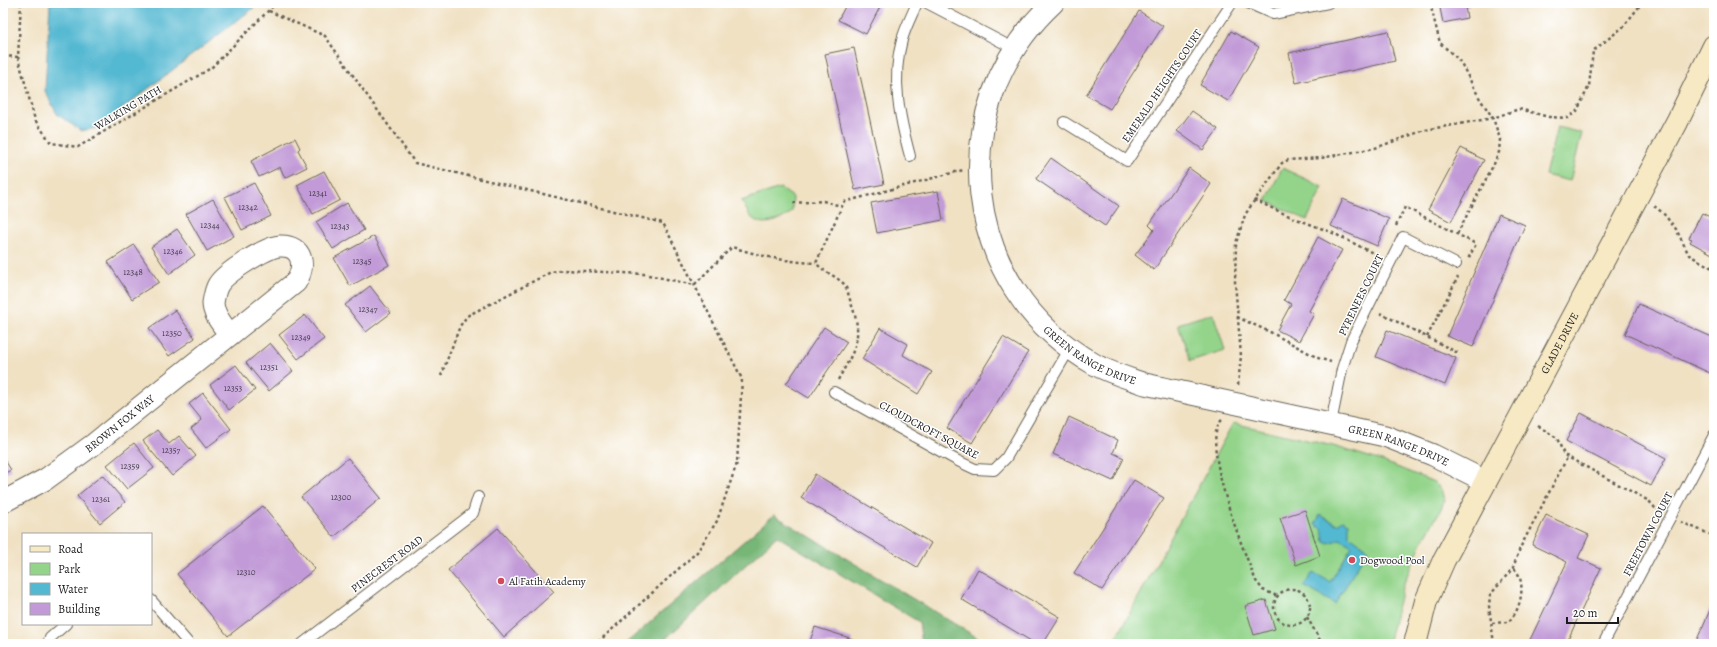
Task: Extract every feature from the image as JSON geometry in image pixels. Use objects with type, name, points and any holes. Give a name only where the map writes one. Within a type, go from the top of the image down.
[{"type":"street","name":"GREEN RANGE DRIVE","points":[[1053,3],[1042,13],[1015,49],[995,84],[986,113],[980,143],[980,196],[986,225],[996,253],[1009,280],[1026,306],[1047,328],[1070,348],[1095,364],[1127,378],[1145,384],[1331,423],[1400,441],[1433,455],[1485,481]]},
{"type":"street","name":"GLADE DRIVE","points":[[1414,644],[1430,590],[1485,481],[1676,122],[1714,46]]},
{"type":"street","name":"BROWN FOX WAY","points":[[3,502],[46,479],[94,444],[230,335],[296,282],[301,274],[303,266],[300,255],[292,248],[281,246],[270,248],[227,275],[218,285],[213,303],[215,314],[230,335]]},
{"type":"lane","points":[[910,156],[900,118],[897,77],[902,40],[918,3]]},
{"type":"lane","points":[[927,3],[1015,49]]},
{"type":"lane","name":"EMERALD HEIGHTS COURT","points":[[1064,122],[1127,161],[1232,3]]},
{"type":"lane","points":[[1248,3],[1273,14],[1328,3]]},
{"type":"lane","name":"PYRENEES COURT","points":[[1331,423],[1343,366],[1351,341],[1367,306],[1403,237],[1461,266]]},
{"type":"lane","name":"CLOUDCROFT SQUARE","points":[[834,392],[958,461],[975,469],[994,470],[1006,458],[1070,348]]},
{"type":"lane","name":"FREETOWN COURT","points":[[1603,644],[1714,435]]},
{"type":"lane","name":"PINECREST ROAD","points":[[302,644],[473,514],[478,497]]},
{"type":"lane","points":[[152,601],[189,644]]},
{"type":"lane","points":[[48,644],[50,638],[65,625]]},
{"type":"path","name":"WALKING PATH","points":[[21,3],[18,57],[35,120],[51,143],[78,147],[211,68],[276,3]]},
{"type":"path","points":[[1427,337],[1461,266],[1476,244],[1457,234],[1500,152],[1498,131],[1493,118],[1458,59],[1440,43],[1430,3]]},
{"type":"path","points":[[1277,596],[1263,590],[1256,581],[1228,504],[1219,473],[1214,444],[1215,434],[1220,422],[1228,415],[1234,402],[1241,367],[1241,347],[1237,317],[1235,282],[1236,243],[1245,215],[1254,200],[1277,169],[1288,160],[1321,158],[1375,148],[1425,130],[1493,118],[1519,109],[1558,118],[1568,118],[1573,116],[1589,86],[1593,51],[1623,27],[1642,3]]},
{"type":"path","points":[[269,11],[325,36],[415,163],[663,223],[742,379],[737,462],[717,521],[697,552],[596,644]]},
{"type":"path","points":[[3,56],[18,57]]},
{"type":"path","points":[[816,263],[844,202],[979,167]]},
{"type":"path","points":[[1637,196],[1655,206],[1670,220],[1689,256],[1714,268]]},
{"type":"path","points":[[793,203],[823,200],[841,206]]},
{"type":"path","points":[[1254,200],[1299,221],[1331,232],[1390,261]]},
{"type":"path","points":[[694,285],[732,248],[798,263],[816,263],[823,270],[844,284],[855,314],[858,330],[856,348],[832,391],[834,392]]},
{"type":"path","points":[[440,376],[460,326],[467,316],[551,272],[564,270],[644,274],[694,285]]},
{"type":"path","points":[[1367,306],[1460,354]]},
{"type":"path","points":[[1237,317],[1272,333],[1318,358],[1343,366]]},
{"type":"path","points":[[1520,416],[1557,438],[1560,450],[1567,458],[1649,501],[1654,508],[1670,517],[1714,536]]},
{"type":"path","points":[[1494,644],[1489,606],[1490,595],[1513,568],[1520,548],[1567,458]]},
{"type":"path","points":[[1492,623],[1508,622],[1518,606],[1522,586],[1520,575],[1513,568]]},
{"type":"path","points":[[1289,589],[1302,593],[1310,604],[1307,617],[1296,625],[1282,623],[1274,610],[1277,596],[1289,589]]},
{"type":"path","points":[[1307,617],[1322,644]]},
{"type":"green space","points":[[1557,127],[1582,133],[1570,181],[1545,175]]},
{"type":"green space","points":[[1282,168],[1323,187],[1307,220],[1266,201]]},
{"type":"green space","points":[[780,188],[793,197],[792,212],[783,218],[772,222],[766,223],[756,221],[751,217],[741,201]]},
{"type":"green space","points":[[1213,313],[1225,350],[1190,361],[1178,324]]},
{"type":"green space","points":[[1233,423],[1333,446],[1382,461],[1434,482],[1441,489],[1444,499],[1442,507],[1421,544],[1403,585],[1388,644],[1113,644]]},
{"type":"green space","points":[[774,515],[988,644],[922,644],[919,622],[777,536],[660,644],[625,644]]},
{"type":"water","points":[[50,3],[260,3],[97,128],[81,131],[57,114],[45,91]]},
{"type":"water","name":"Dogwood Pool","points":[[1320,515],[1337,524],[1343,520],[1349,523],[1349,535],[1368,549],[1335,604],[1304,586],[1313,572],[1330,582],[1352,546],[1340,539],[1329,543],[1324,541],[1322,528],[1315,525]]},
{"type":"building","points":[[847,3],[882,3],[866,34],[838,20]]},
{"type":"building","points":[[1439,3],[1468,3],[1469,7],[1465,7],[1467,18],[1443,23]]},
{"type":"building","points":[[1139,11],[1163,26],[1110,109],[1086,95]]},
{"type":"building","points":[[1231,31],[1259,47],[1228,101],[1200,85]]},
{"type":"building","points":[[1388,31],[1395,61],[1296,83],[1289,53]]},
{"type":"building","points":[[854,48],[884,184],[855,190],[825,54]]},
{"type":"building","points":[[1192,111],[1218,129],[1203,150],[1177,131]]},
{"type":"building","points":[[295,138],[300,148],[298,150],[307,167],[285,178],[280,167],[259,177],[251,161]]},
{"type":"building","points":[[1461,148],[1484,160],[1451,222],[1428,210]]},
{"type":"building","points":[[1051,158],[1119,206],[1105,226],[1036,179]]},
{"type":"building","points":[[1189,168],[1211,184],[1154,270],[1135,255],[1154,230],[1149,225]]},
{"type":"building","points":[[324,171],[340,200],[313,214],[297,185]]},
{"type":"building","points":[[254,183],[271,216],[242,230],[225,197]]},
{"type":"building","points":[[938,191],[943,220],[877,233],[871,203]]},
{"type":"building","points":[[213,199],[234,236],[207,251],[186,214]]},
{"type":"building","points":[[1343,199],[1389,219],[1377,246],[1331,226]]},
{"type":"building","points":[[347,203],[364,230],[333,249],[316,222]]},
{"type":"building","points":[[1702,213],[1712,218],[1714,214],[1714,255],[1690,242],[1692,239],[1689,238]]},
{"type":"building","points":[[1499,214],[1525,225],[1473,347],[1447,336]]},
{"type":"building","points":[[177,229],[195,255],[169,274],[151,247]]},
{"type":"building","points":[[374,236],[389,265],[350,286],[334,258]]},
{"type":"building","points":[[1318,237],[1342,250],[1309,311],[1314,314],[1299,341],[1277,330],[1291,304],[1284,300]]},
{"type":"building","points":[[134,245],[159,282],[132,299],[108,262]]},
{"type":"building","points":[[370,286],[391,313],[366,332],[345,305]]},
{"type":"building","points":[[1639,304],[1714,338],[1714,369],[1712,374],[1625,334]]},
{"type":"building","points":[[175,310],[195,338],[169,356],[149,328]]},
{"type":"building","points":[[305,315],[324,339],[298,359],[279,335]]},
{"type":"building","points":[[824,327],[847,342],[809,398],[786,384]]},
{"type":"building","points":[[880,328],[908,344],[903,355],[932,372],[918,394],[862,359]]},
{"type":"building","points":[[1387,330],[1456,358],[1445,385],[1376,357]]},
{"type":"building","points":[[1003,337],[1028,352],[972,443],[947,428]]},
{"type":"building","points":[[270,343],[293,371],[269,391],[246,363]]},
{"type":"building","points":[[236,365],[255,390],[229,410],[210,385]]},
{"type":"building","points":[[203,393],[231,429],[206,448],[191,429],[202,420],[189,404]]},
{"type":"building","points":[[1581,413],[1666,458],[1651,486],[1566,441]]},
{"type":"building","points":[[1069,417],[1118,440],[1113,453],[1124,458],[1113,481],[1053,454]]},
{"type":"building","points":[[157,430],[169,444],[179,436],[196,456],[172,476],[143,441]]},
{"type":"building","points":[[134,443],[154,468],[127,489],[107,465]]},
{"type":"building","points":[[3,457],[11,470],[3,474]]},
{"type":"building","points":[[348,458],[381,498],[334,537],[301,497]]},
{"type":"building","points":[[815,474],[931,543],[917,567],[801,498]]},
{"type":"building","points":[[102,475],[125,502],[100,523],[77,496]]},
{"type":"building","points":[[1134,480],[1164,498],[1102,590],[1074,573]]},
{"type":"building","points":[[263,506],[315,569],[228,636],[177,574]]},
{"type":"building","points":[[1305,510],[1320,556],[1296,565],[1280,518]]},
{"type":"building","points":[[1546,515],[1589,535],[1578,558],[1601,568],[1566,644],[1528,644],[1567,562],[1532,545]]},
{"type":"building","name":"Al Fatih Academy","points":[[498,528],[554,592],[504,637],[448,570]]},
{"type":"building","points":[[978,569],[1060,617],[1043,644],[1036,644],[961,599]]},
{"type":"building","points":[[1266,600],[1275,629],[1254,635],[1245,606]]},
{"type":"building","points":[[1714,601],[1714,644],[1695,644]]},
{"type":"building","points":[[815,627],[853,639],[852,644],[809,644]]},
{"type":"place","name":"Dogwood Pool","points":[[1352,560]]},
{"type":"place","name":"Al Fatih Academy","points":[[501,581]]}]
